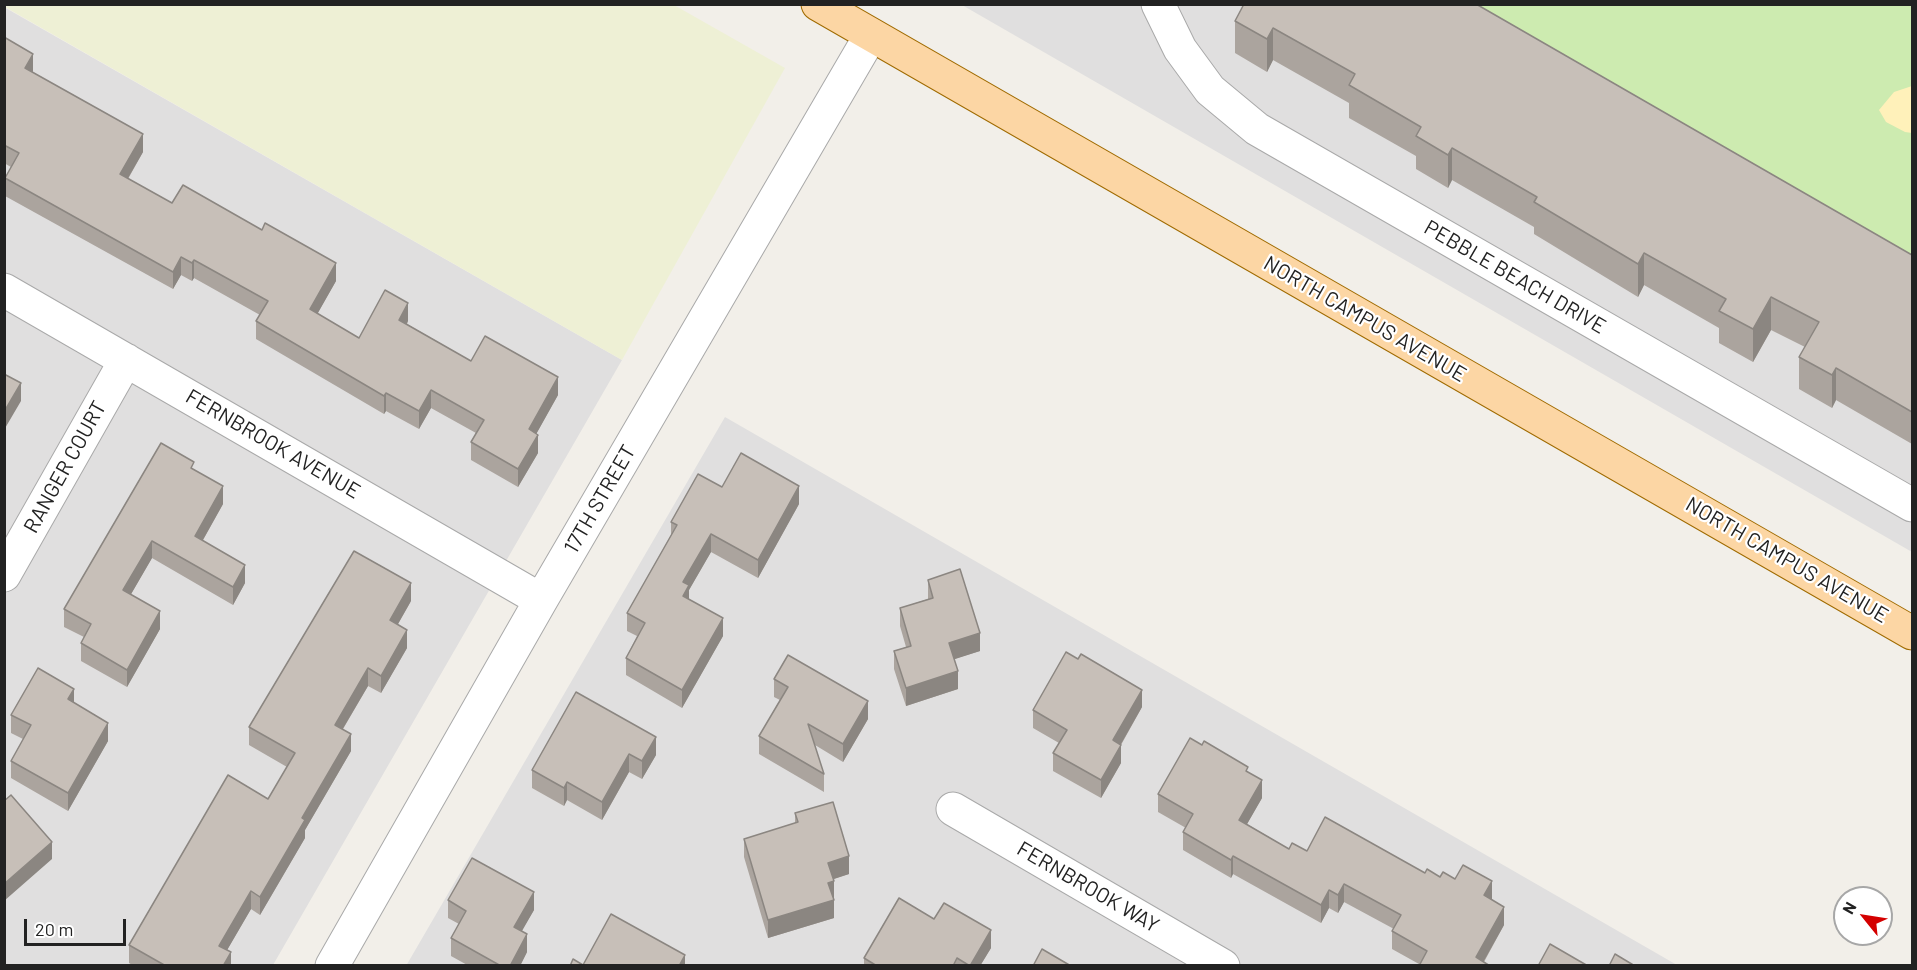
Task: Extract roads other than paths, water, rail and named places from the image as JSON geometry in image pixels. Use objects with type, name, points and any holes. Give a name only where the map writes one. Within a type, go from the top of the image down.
[{"type":"main road","name":"NORTH CAMPUS AVENUE","points":[[818,4],[1912,633]]},
{"type":"street","name":"PEBBLE BEACH DRIVE","points":[[1158,4],[1179,49],[1210,90],[1257,129],[1912,505]]},
{"type":"street","name":"17TH STREET","points":[[332,966],[541,600],[871,35]]},
{"type":"street","name":"FERNBROOK AVENUE","points":[[4,290],[541,600]]},
{"type":"street","name":"RANGER COURT","points":[[4,575],[126,360]]},
{"type":"street","name":"FERNBROOK WAY","points":[[953,809],[1223,966]]}]
